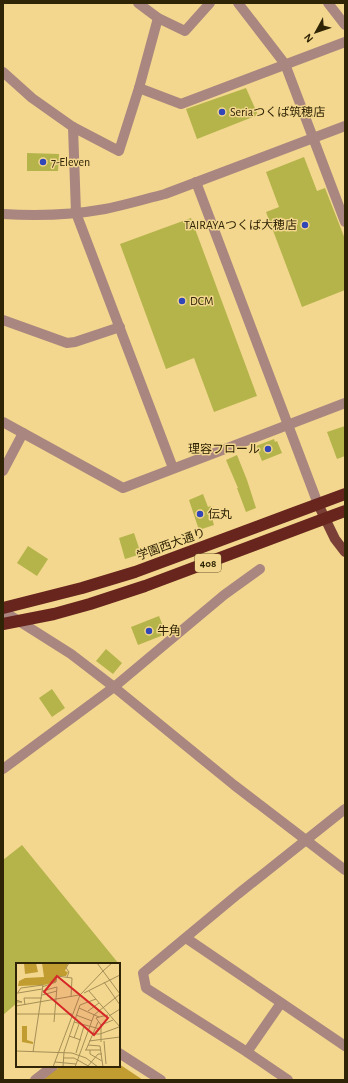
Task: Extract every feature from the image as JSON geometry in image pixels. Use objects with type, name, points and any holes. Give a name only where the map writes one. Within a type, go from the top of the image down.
[{"type":"highway","name":"学園西大通り","points":[[3,609],[135,572],[345,494]]},
{"type":"highway","name":"408","points":[[3,624],[68,610],[145,586],[345,511]]},
{"type":"main road","points":[[318,504],[335,539],[345,552]]},
{"type":"street","points":[[138,3],[158,18],[185,31],[210,3]]},
{"type":"street","points":[[238,3],[285,64],[345,222]]},
{"type":"street","points":[[328,3],[345,25]]},
{"type":"street","points":[[3,72],[32,98],[72,127],[119,151],[139,88],[158,18]]},
{"type":"street","points":[[139,88],[181,104],[345,42]]},
{"type":"street","points":[[3,214],[76,213],[106,209],[134,202],[165,194],[345,126]]},
{"type":"street","points":[[72,127],[76,213],[173,468]]},
{"type":"street","points":[[196,182],[318,504]]},
{"type":"street","points":[[3,320],[67,343],[75,342],[120,327]]},
{"type":"street","points":[[3,422],[124,488],[345,403]]},
{"type":"street","points":[[3,471],[23,433]]},
{"type":"street","points":[[3,769],[114,687],[224,595],[260,569]]},
{"type":"street","points":[[3,609],[70,654],[114,687],[306,841],[345,870]]},
{"type":"street","points":[[288,1080],[247,1052],[146,988],[143,973],[238,894],[345,809]]},
{"type":"street","points":[[186,938],[345,1046]]},
{"type":"street","points":[[247,1052],[281,1003]]},
{"type":"street","points":[[120,1054],[161,1080]]},
{"type":"street","points":[[35,1080],[51,1067]]},
{"type":"shaded area","points":[[120,1065],[143,1080],[40,1080],[60,1067],[120,1067]]},
{"type":"building","name":"Seriaつくば筑穂店","points":[[246,88],[258,115],[197,139],[186,109]]},
{"type":"building","name":"7-Eleven","points":[[27,153],[59,154],[58,171],[27,171]]},
{"type":"building","name":"TAIRAYAつくば大穂店","points":[[304,157],[317,191],[325,188],[345,239],[345,290],[302,307],[266,212],[279,207],[266,172]]},
{"type":"building","name":"DCM","points":[[191,218],[257,396],[214,412],[194,358],[166,369],[120,244]]},
{"type":"building","points":[[345,426],[345,456],[337,459],[327,432]]},
{"type":"building","points":[[274,439],[275,442],[277,441],[282,453],[262,461],[256,446]]},
{"type":"building","points":[[237,455],[256,508],[246,512],[226,460]]},
{"type":"building","points":[[203,494],[208,507],[211,506],[215,517],[212,518],[214,525],[199,530],[189,500]]},
{"type":"building","points":[[134,533],[141,554],[125,559],[119,538]]},
{"type":"building","points":[[28,546],[48,559],[37,576],[17,563]]},
{"type":"building","name":"牛角","points":[[159,616],[166,634],[138,645],[131,627]]},
{"type":"building","points":[[106,649],[122,663],[113,674],[96,661]]},
{"type":"building","points":[[52,689],[65,708],[52,717],[39,698]]},
{"type":"building","points":[[22,845],[118,963],[16,963],[16,1004],[3,1015],[3,860]]},
{"type":"place","name":"Seriaつくば筑穂店","points":[[222,112]]},
{"type":"place","name":"7-Eleven","points":[[43,162]]},
{"type":"place","name":"TAIRAYAつくば大穂店","points":[[305,225]]},
{"type":"place","name":"DCM","points":[[182,301]]},
{"type":"place","name":"理容フロール","points":[[268,449]]},
{"type":"place","name":"伝丸","points":[[200,514]]},
{"type":"place","name":"牛角","points":[[149,631]]}]
